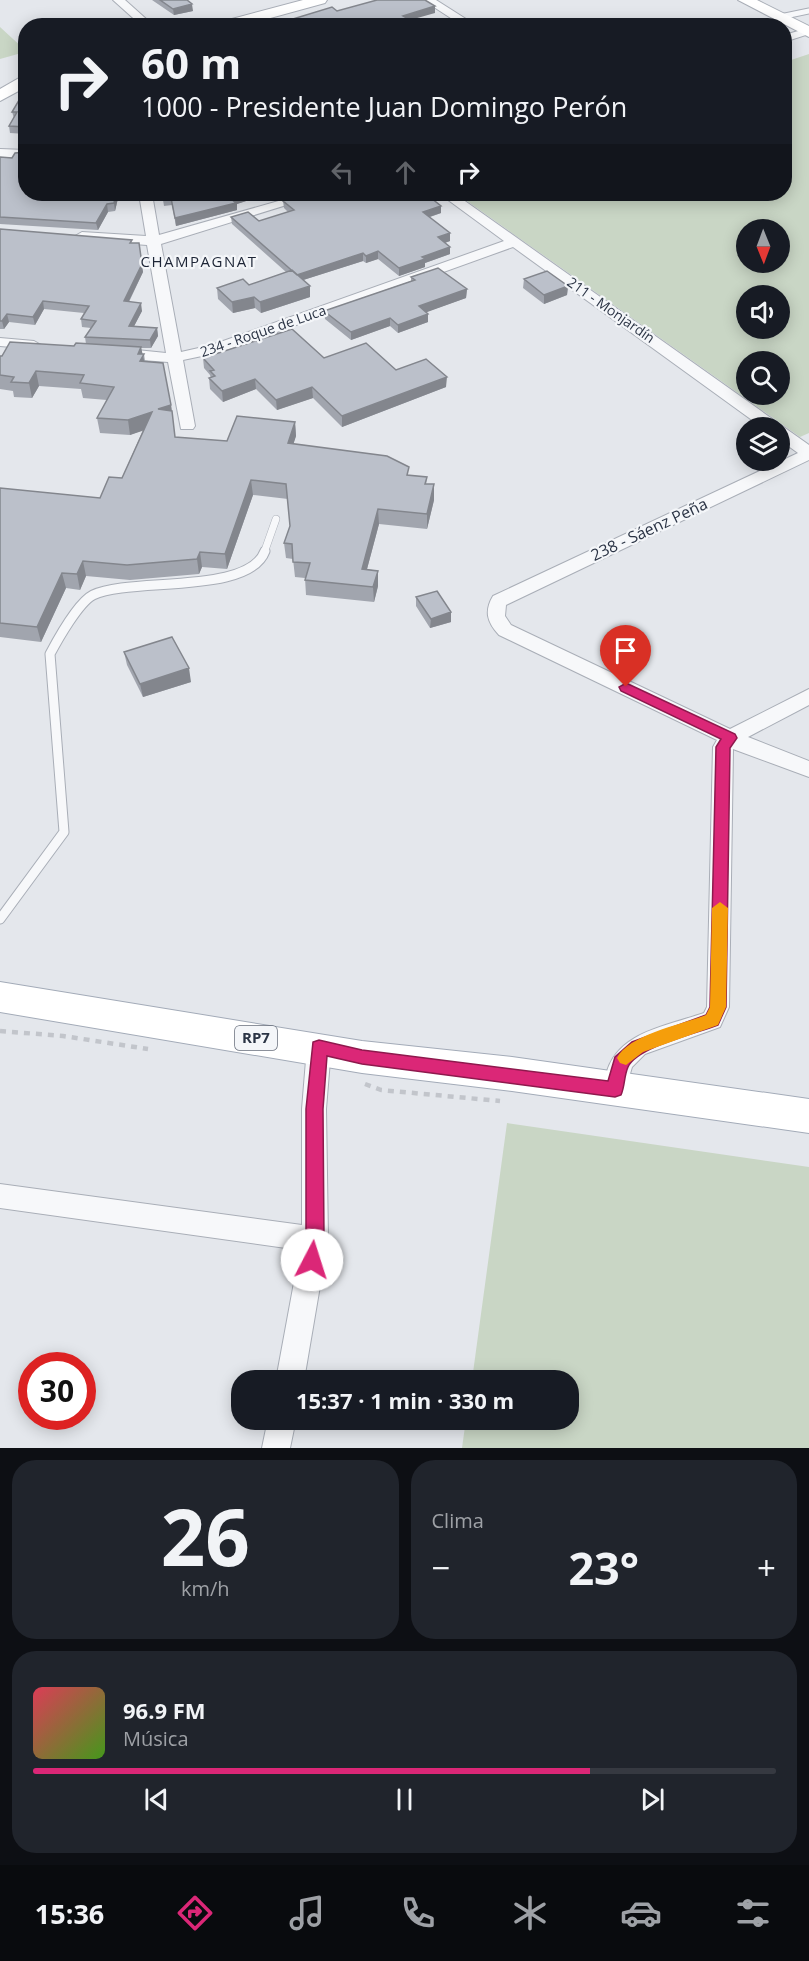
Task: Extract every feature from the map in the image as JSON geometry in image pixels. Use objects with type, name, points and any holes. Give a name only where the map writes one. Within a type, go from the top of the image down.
[{"type":"main road","points":[[252,18],[320,0]]},
{"type":"main road","points":[[740,3],[767,18]]},
{"type":"main road","points":[[0,96],[18,84]]},
{"type":"main road","points":[[0,986],[17,1000]]},
{"type":"main road","name":"RP7","points":[[17,1000],[319,1047],[362,1057],[809,1116]]},
{"type":"street","points":[[118,0],[139,18]]},
{"type":"street","points":[[428,0],[458,18]]},
{"type":"street","points":[[0,153],[18,154]]},
{"type":"street","points":[[146,201],[187,426]]},
{"type":"street","points":[[71,235],[155,241],[291,201]]},
{"type":"street","name":"211 - Monjardín","points":[[457,201],[759,417]]},
{"type":"street","name":"234 - Roque de Luca","points":[[102,352],[173,358],[216,349],[515,242]]},
{"type":"street","points":[[0,342],[46,346]]},
{"type":"street","points":[[790,439],[809,453]]},
{"type":"street","name":"238 - Sáenz Peña","points":[[730,738],[505,630],[496,621],[494,610],[499,600],[809,453]]},
{"type":"street","points":[[615,1090],[621,1062],[638,1047],[712,1020],[718,1007],[723,747],[730,738],[809,696]]},
{"type":"street","points":[[730,738],[809,769]]},
{"type":"street","points":[[292,1370],[315,1239],[314,1109],[319,1047]]},
{"type":"street","points":[[0,1196],[315,1239]]},
{"type":"street","points":[[276,1448],[280,1430]]},
{"type":"lane","points":[[793,32],[809,11]]},
{"type":"lane","points":[[0,919],[64,832],[50,654],[60,634],[91,596],[110,590],[203,582],[250,569],[262,559],[276,519]]},
{"type":"green space","points":[[0,27],[18,44],[18,54],[0,59]]},
{"type":"green space","points":[[809,54],[809,433],[800,437],[790,430],[790,417],[772,417],[755,405],[790,405],[790,351],[736,351],[736,392],[467,201],[792,201],[792,60]]},
{"type":"green space","points":[[507,1123],[809,1167],[809,1448],[462,1448],[464,1430],[579,1430],[579,1370],[473,1370]]},
{"type":"building","points":[[160,0],[187,0],[192,4],[173,9]]},
{"type":"building","points":[[377,0],[425,0],[435,6],[403,16],[407,18],[296,18],[332,7],[337,11]]},
{"type":"building","points":[[18,102],[18,127],[9,126],[17,112],[12,112]]},
{"type":"building","points":[[18,153],[18,201],[114,201],[114,203],[107,204],[96,223],[0,217],[0,157],[12,158]]},
{"type":"building","points":[[172,201],[234,201],[236,203],[175,218]]},
{"type":"building","points":[[283,201],[435,201],[441,206],[423,212],[450,233],[438,237],[450,247],[399,268],[378,251],[366,256],[363,253],[297,275],[231,217],[248,212],[259,221],[294,210]]},
{"type":"building","points":[[0,229],[132,240],[130,243],[139,243],[142,264],[124,301],[141,303],[129,326],[157,328],[150,340],[85,337],[96,321],[81,319],[89,306],[43,301],[33,317],[7,314],[0,321]]},
{"type":"building","points":[[438,268],[467,289],[419,306],[428,314],[398,325],[390,318],[351,332],[324,311],[415,280],[411,277]]},
{"type":"building","points":[[292,270],[310,286],[260,302],[254,297],[232,302],[217,288],[243,279],[249,285]]},
{"type":"building","points":[[547,271],[568,286],[544,295],[524,279]]},
{"type":"building","points":[[292,329],[324,358],[366,343],[396,370],[426,359],[447,377],[342,416],[312,387],[276,400],[255,379],[222,391],[209,378],[215,376],[210,371],[214,370],[203,358]]},
{"type":"building","points":[[10,342],[141,347],[138,354],[144,354],[140,361],[163,363],[171,405],[158,409],[172,411],[175,437],[227,441],[237,416],[295,422],[288,443],[387,456],[409,467],[407,475],[427,477],[425,484],[434,484],[427,514],[378,509],[362,569],[378,571],[373,587],[305,580],[310,563],[293,562],[292,544],[284,543],[290,526],[286,484],[251,480],[225,554],[200,552],[197,559],[127,565],[83,561],[77,574],[62,573],[37,627],[0,623],[0,488],[100,498],[109,477],[122,478],[152,412],[128,420],[97,418],[114,387],[80,383],[84,375],[36,371],[29,383],[11,382],[14,377],[0,375],[0,356]]},
{"type":"building","points":[[437,591],[451,612],[431,619],[416,597]]},
{"type":"building","points":[[172,637],[189,668],[140,684],[124,652]]},
{"type":"slow traffic","points":[[626,1058],[638,1047],[712,1020],[718,1007],[720,908]]},
{"type":"district","name":"CHAMPAGNAT","points":[[199,262]]},
{"type":"route","points":[[312,1260],[315,1239],[314,1109],[319,1071],[319,1047],[362,1057],[512,1074],[615,1090],[621,1062],[638,1047],[712,1020],[718,1007],[723,747],[730,738],[626,687]]}]
